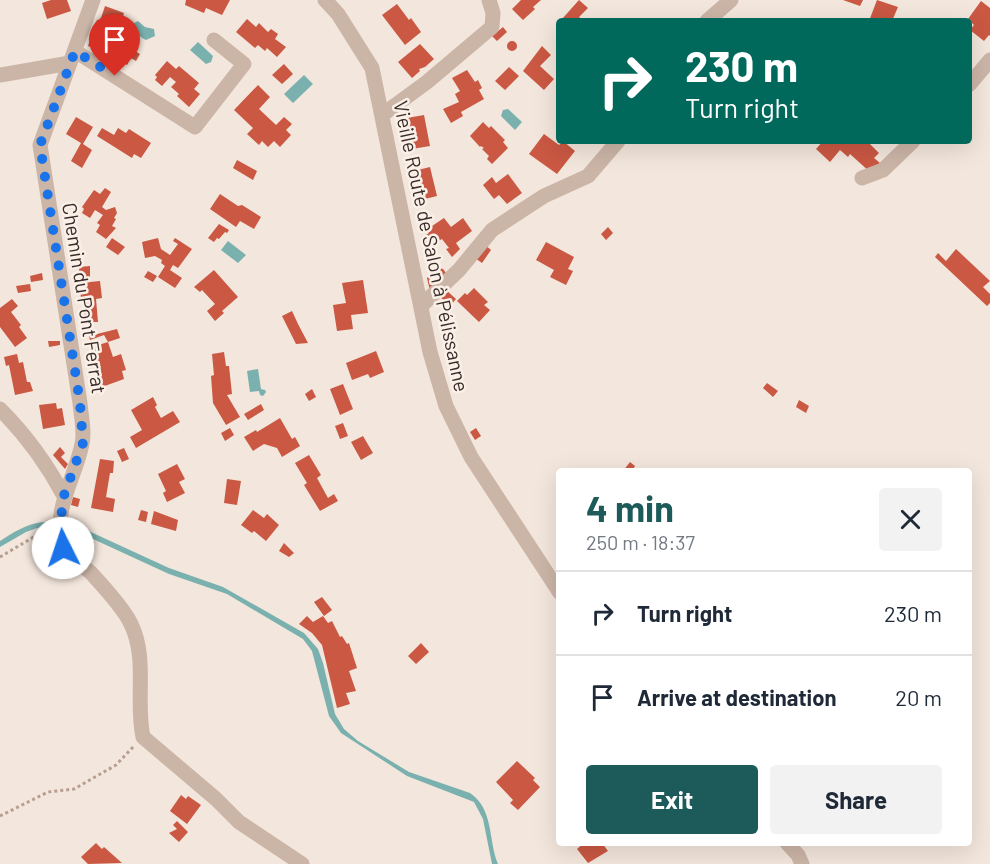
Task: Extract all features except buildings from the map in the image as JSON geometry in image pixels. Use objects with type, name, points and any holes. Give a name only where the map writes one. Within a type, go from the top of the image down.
[{"type":"street","name":"Chemin du Pont Ferrat","points":[[61,527],[64,496],[83,443],[81,413],[40,145],[93,0]]},
{"type":"street","name":"Vieille Route de Salon à Pélissanne","points":[[325,0],[338,14],[372,68],[430,352],[446,406],[471,457],[556,587]]},
{"type":"street","points":[[382,115],[427,82],[492,27],[493,13],[489,0]]},
{"type":"street","points":[[710,18],[731,0]]},
{"type":"street","points":[[0,75],[72,57],[195,127],[244,64],[214,40]]},
{"type":"street","points":[[972,81],[990,60]]},
{"type":"street","points":[[421,306],[459,270],[492,230],[544,196],[588,176],[615,144]]},
{"type":"street","points":[[862,178],[883,170],[910,144]]},
{"type":"street","points":[[0,409],[17,426],[50,469],[64,496]]},
{"type":"street","points":[[61,527],[63,548],[68,555],[91,572],[130,622],[139,644],[142,737],[216,799],[239,822],[302,864]]},
{"type":"street","points":[[790,846],[802,864]]},
{"type":"path","points":[[0,557],[37,536],[61,527]]},
{"type":"path","points":[[0,816],[48,792],[75,789],[116,765],[142,737]]},
{"type":"water","points":[[138,21],[145,27],[154,29],[155,36],[146,40],[142,38],[132,28]]},
{"type":"water","points":[[198,42],[213,56],[211,62],[206,64],[190,50]]},
{"type":"water","points":[[304,75],[313,84],[293,103],[284,94]]},
{"type":"water","points":[[508,109],[522,122],[515,130],[501,116],[503,110]]},
{"type":"water","points":[[228,241],[246,255],[238,263],[221,250]]},
{"type":"water","points":[[258,369],[261,389],[266,392],[263,396],[259,391],[250,392],[247,371]]},
{"type":"water","points":[[43,522],[82,528],[169,568],[223,587],[304,633],[318,649],[335,714],[344,729],[358,741],[409,772],[470,793],[478,800],[487,816],[498,864],[492,864],[483,819],[474,802],[407,776],[341,733],[329,716],[312,651],[303,639],[227,594],[169,574],[80,533],[37,528],[0,547],[0,541],[15,532]]},
{"type":"route","points":[[63,548],[62,501],[83,443],[80,403],[40,145],[75,51],[115,76]]}]
